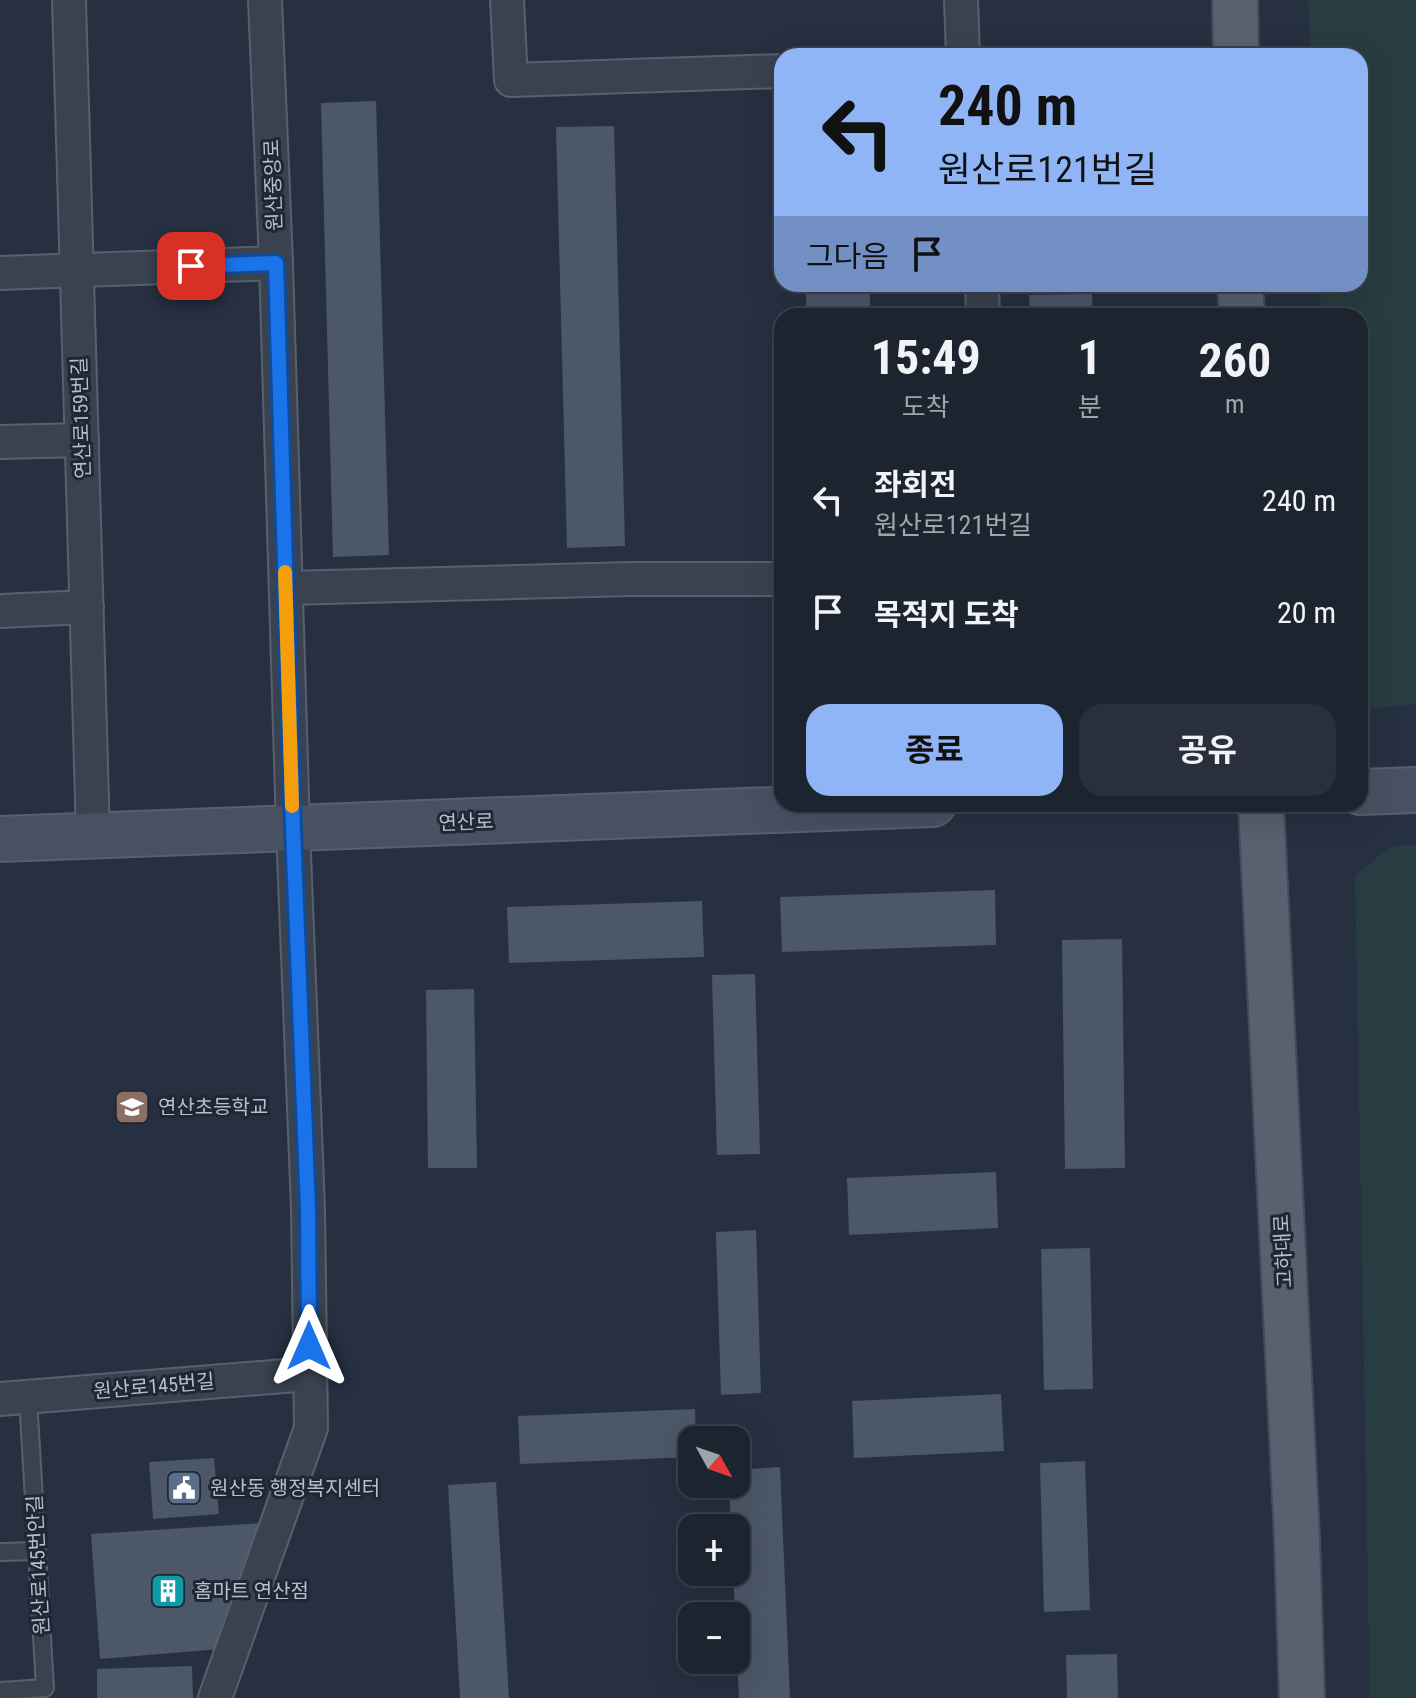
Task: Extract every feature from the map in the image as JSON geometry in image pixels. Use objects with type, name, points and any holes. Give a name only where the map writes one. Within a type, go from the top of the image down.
[{"type":"main road","points":[[1235,0],[1236,48]]},
{"type":"main road","name":"고하대로","points":[[1261,812],[1302,1698]]},
{"type":"street","name":"연산로159번길","points":[[69,0],[93,835]]},
{"type":"street","name":"원산중앙로","points":[[215,1698],[311,1428],[308,1209],[265,0]]},
{"type":"street","points":[[507,0],[511,80],[774,71]]},
{"type":"street","points":[[961,0],[963,48]]},
{"type":"street","points":[[0,273],[276,263]]},
{"type":"street","points":[[0,442],[82,440]]},
{"type":"street","points":[[286,588],[631,579],[774,579]]},
{"type":"street","points":[[0,611],[87,607]]},
{"type":"street","points":[[1368,792],[1416,790]]},
{"type":"street","name":"연산로","points":[[0,839],[774,810]]},
{"type":"street","name":"원산로145번길","points":[[14,1398],[309,1374]]},
{"type":"lane","name":"원산로145번안길","points":[[0,1691],[45,1688],[37,1551],[14,1398]]},
{"type":"lane","points":[[0,1552],[37,1551]]},
{"type":"green space","points":[[1308,0],[1416,0],[1416,704],[1368,708],[1368,308],[1321,308],[1320,292],[1368,292],[1368,48],[1311,48]]},
{"type":"green space","points":[[1416,845],[1416,1698],[1370,1698],[1355,876],[1391,846]]},
{"type":"building","points":[[376,101],[389,555],[333,557],[321,103]]},
{"type":"building","points":[[614,126],[625,546],[567,548],[556,127]]},
{"type":"building","points":[[806,292],[870,292],[870,308],[806,308]]},
{"type":"building","points":[[1092,294],[1093,308],[1030,308],[1029,295]]},
{"type":"building","points":[[995,890],[996,945],[782,952],[780,897]]},
{"type":"building","points":[[702,901],[704,957],[509,963],[507,907]]},
{"type":"building","points":[[1122,939],[1125,1168],[1065,1169],[1062,940]]},
{"type":"building","points":[[755,974],[760,1154],[717,1155],[712,975]]},
{"type":"building","points":[[474,989],[477,1168],[428,1168],[426,990]]},
{"type":"building","points":[[996,1172],[998,1228],[849,1235],[847,1178]]},
{"type":"building","points":[[756,1230],[761,1393],[721,1395],[716,1232]]},
{"type":"building","points":[[1090,1248],[1093,1389],[1044,1390],[1041,1249]]},
{"type":"building","points":[[1001,1394],[1004,1451],[854,1458],[852,1401]]},
{"type":"building","points":[[695,1409],[696,1426],[678,1426],[678,1458],[520,1464],[518,1416]]},
{"type":"building","name":"원산동 행정복지센터","points":[[214,1458],[219,1514],[153,1519],[149,1462]]},
{"type":"building","points":[[1085,1461],[1090,1610],[1044,1612],[1040,1463]]},
{"type":"building","points":[[780,1467],[790,1698],[739,1698],[738,1674],[750,1674],[750,1602],[734,1602],[734,1586],[750,1586],[750,1514],[730,1514],[730,1498],[750,1498],[750,1469]]},
{"type":"building","points":[[496,1482],[509,1698],[460,1698],[448,1485]]},
{"type":"building","name":"홈마트 연산점","points":[[263,1523],[221,1649],[100,1659],[91,1534]]},
{"type":"building","points":[[1117,1654],[1118,1698],[1067,1698],[1066,1655]]},
{"type":"building","points":[[192,1666],[193,1698],[97,1698],[97,1669]]},
{"type":"slow traffic","points":[[285,572],[292,806]]},
{"type":"place","name":"연산초등학교","points":[[132,1107]]},
{"type":"place","name":"원산동 행정복지센터","points":[[184,1488]]},
{"type":"place","name":"홈마트 연산점","points":[[168,1591]]},
{"type":"route","points":[[191,266],[276,263],[308,1209],[309,1346]]}]
